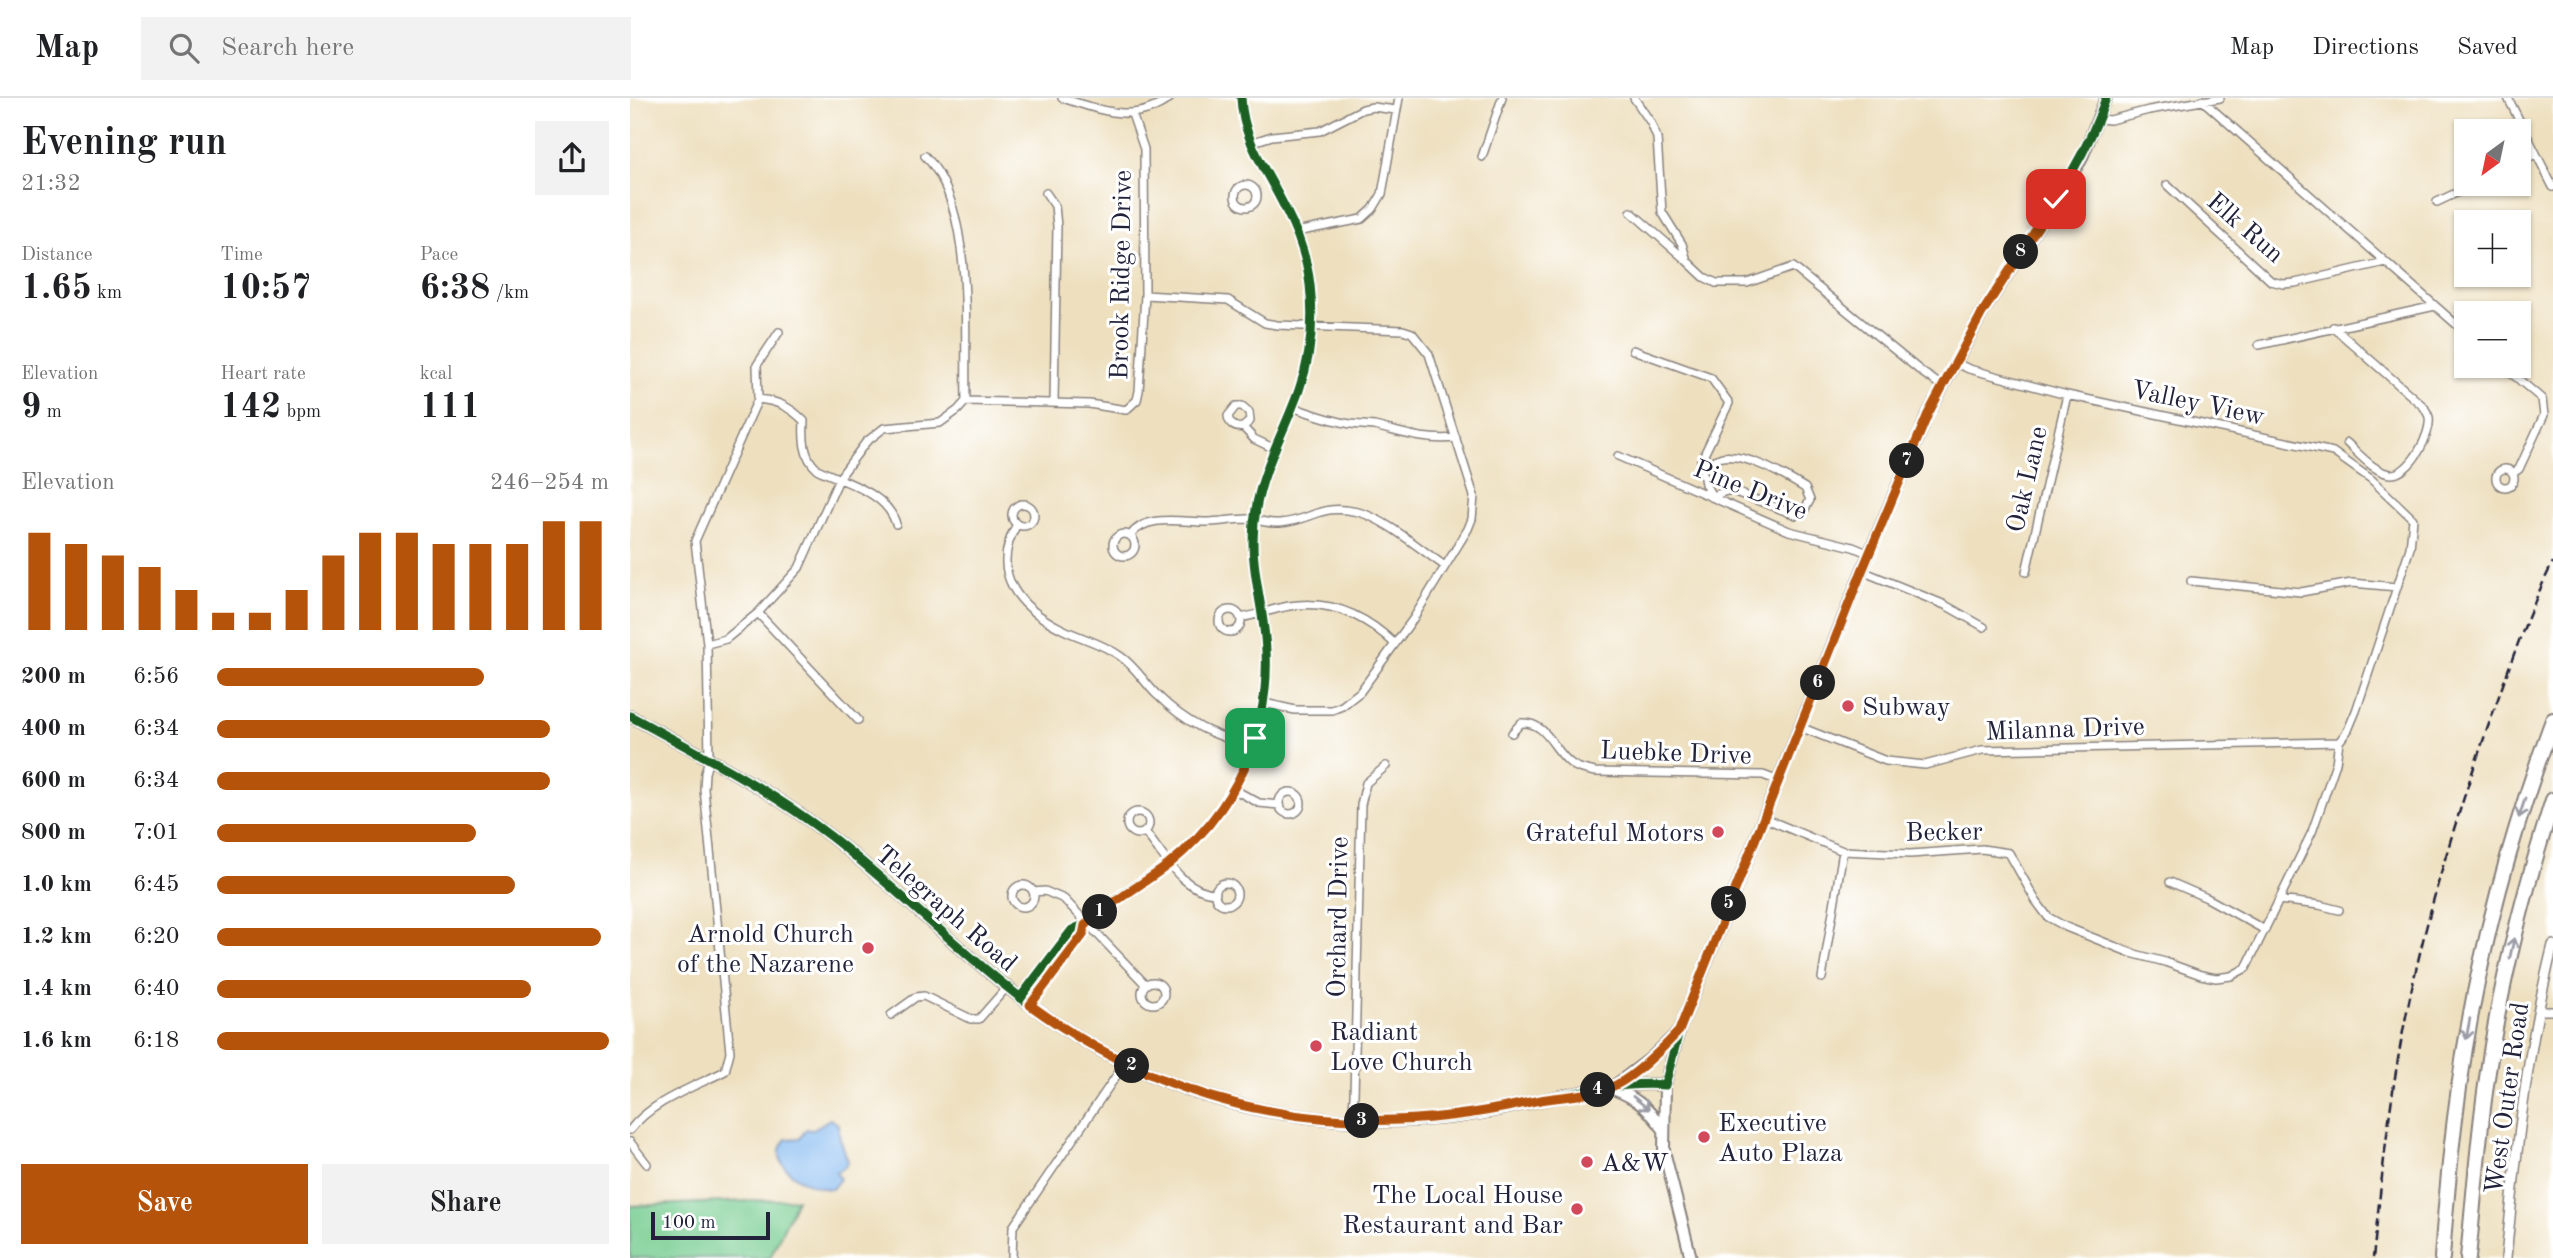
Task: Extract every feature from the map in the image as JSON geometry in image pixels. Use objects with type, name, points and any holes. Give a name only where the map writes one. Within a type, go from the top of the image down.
[{"type":"highway","points":[[2442,1258],[2459,1087],[2479,969],[2515,831],[2553,720]]},
{"type":"highway","points":[[2468,1258],[2481,1127],[2499,1007],[2524,895],[2553,800]]},
{"type":"main road","points":[[1691,1258],[1667,1168],[1664,1130],[1665,1085],[1679,1031],[1905,466],[1954,362],[1982,313],[2089,144],[2106,98]]},
{"type":"main road","name":"Telegraph Road","points":[[630,716],[769,793],[833,838],[1025,1002],[1084,1042],[1179,1086],[1245,1106],[1304,1117],[1396,1121],[1453,1117],[1610,1088],[1642,1084],[1665,1085]]},
{"type":"main road","points":[[1610,1088],[1651,1058],[1679,1031]]},
{"type":"main road","points":[[1610,1088],[1638,1100],[1651,1111],[1664,1130]]},
{"type":"street","points":[[1062,98],[1110,113],[1132,114],[1162,104],[1170,98]]},
{"type":"street","points":[[1025,1002],[1068,936],[1117,898],[1170,863],[1207,827],[1233,789],[1253,747],[1264,703],[1267,663],[1253,564],[1254,520],[1263,480],[1307,362],[1311,326],[1309,277],[1296,232],[1250,143],[1244,124],[1241,98]]},
{"type":"street","points":[[1296,232],[1362,219],[1373,209],[1382,194],[1399,98]]},
{"type":"street","points":[[1482,156],[1502,98]]},
{"type":"street","points":[[1634,98],[1651,123],[1657,138],[1662,212],[1682,244],[1687,261]]},
{"type":"street","points":[[2099,119],[2110,120],[2149,110],[2220,98]]},
{"type":"street","points":[[2508,98],[2553,187]]},
{"type":"street","points":[[2202,100],[2454,323]]},
{"type":"street","points":[[1250,143],[1272,135],[1320,131],[1363,109],[1373,107],[1396,110]]},
{"type":"street","name":"Brook Ridge Drive","points":[[966,401],[1089,404],[1126,410],[1137,400],[1146,295],[1144,149],[1132,114]]},
{"type":"street","points":[[2531,156],[2536,154]]},
{"type":"street","points":[[707,644],[726,639],[758,613],[799,568],[840,478],[866,442],[884,428],[940,423],[966,401],[962,246],[940,177],[925,156]]},
{"type":"street","points":[[1256,191],[1271,182]]},
{"type":"street","name":"Elk Run","points":[[2167,185],[2271,281],[2295,283],[2385,262]]},
{"type":"street","points":[[1046,193],[1055,206],[1057,226],[1054,403]]},
{"type":"street","points":[[2437,202],[2454,194]]},
{"type":"street","points":[[1631,212],[1704,277],[1716,283],[1746,283],[1793,267],[1942,386]]},
{"type":"street","points":[[1146,295],[1220,298],[1228,300],[1265,323],[1277,325],[1403,330],[1412,333],[1429,354],[1474,496],[1472,519],[1445,566],[1395,644],[1360,692],[1332,710],[1295,710],[1264,703]]},
{"type":"street","points":[[2259,345],[2435,306]]},
{"type":"street","points":[[2333,327],[2424,407],[2429,418],[2425,440],[2410,465],[2402,472],[2391,474],[2379,470],[2347,443]]},
{"type":"street","points":[[630,1130],[662,1104],[725,1071],[730,1052],[705,798],[705,773],[709,759],[707,644],[695,541],[758,399],[757,365],[779,332]]},
{"type":"street","points":[[1633,350],[1712,378],[1730,403],[1701,461],[1702,467],[1705,484],[1712,496],[1730,490],[1796,514],[1804,511],[1810,500],[1805,488],[1754,463],[1727,457],[1718,458],[1702,467]]},
{"type":"street","name":"Valley View","points":[[1954,362],[1969,369],[2067,395],[2333,452],[2371,479],[2413,519],[2410,548],[2396,587]]},
{"type":"street","points":[[2513,473],[2519,469],[2544,415],[2542,400],[2517,378]]},
{"type":"street","name":"Oak Lane","points":[[2026,572],[2067,395]]},
{"type":"street","points":[[758,399],[777,401],[796,413],[804,421],[803,439],[809,463],[875,497],[893,516],[895,524]]},
{"type":"street","points":[[1292,407],[1341,422],[1370,425],[1411,436],[1433,440],[1456,438]]},
{"type":"street","points":[[1243,427],[1254,439],[1275,449]]},
{"type":"street","name":"Pine Drive","points":[[1618,456],[1789,531],[1870,554]]},
{"type":"street","points":[[1130,536],[1144,524],[1161,520],[1254,520],[1278,524],[1335,508],[1362,513],[1381,523],[1445,566]]},
{"type":"street","points":[[1017,524],[1006,550],[1005,564],[1011,584],[1022,602],[1034,613],[1063,629],[1106,646],[1123,658],[1154,692],[1194,726],[1253,747]]},
{"type":"street","points":[[1862,571],[1945,605],[1984,627]]},
{"type":"street","points":[[2170,882],[2207,898],[2265,930],[2312,832],[2336,763],[2339,742],[2348,730],[2396,587],[2352,583],[2301,592],[2191,581]]},
{"type":"street","points":[[1240,618],[1296,605],[1330,605],[1354,615],[1395,644]]},
{"type":"street","points":[[758,613],[858,720]]},
{"type":"street","name":"Luebke Drive","points":[[1512,733],[1521,723],[1530,722],[1541,728],[1574,766],[1595,772],[1763,775],[1779,781]]},
{"type":"street","name":"Milanna Drive","points":[[1800,727],[1886,761],[1925,765],[1982,750],[2339,742]]},
{"type":"street","name":"Orchard Drive","points":[[1352,1121],[1361,805],[1366,783],[1386,766]]},
{"type":"street","points":[[1233,789],[1259,803],[1279,805]]},
{"type":"street","name":"Becker","points":[[1764,818],[1843,851],[1910,854],[1982,849],[2009,853],[2048,917],[2131,953],[2201,975],[2216,978],[2231,976],[2246,968],[2265,930]]},
{"type":"street","points":[[1145,832],[1190,886],[1202,892],[1216,893]]},
{"type":"street","points":[[1822,978],[1843,851]]},
{"type":"street","points":[[1033,892],[1045,891],[1064,899],[1146,985]]},
{"type":"street","points":[[2279,900],[2339,910]]},
{"type":"street","name":"West Outer Road","points":[[2507,1258],[2518,1139],[2538,1011],[2553,945]]},
{"type":"street","points":[[891,1015],[916,997],[924,996],[971,1018],[979,1019],[1007,987]]},
{"type":"street","points":[[2538,1011],[2553,1011]]},
{"type":"street","points":[[1012,1258],[1013,1227],[1125,1063]]},
{"type":"street","points":[[630,1142],[646,1164]]},
{"type":"green space","points":[[797,1199],[770,1258],[630,1258],[630,1206]]},
{"type":"water","points":[[830,1119],[838,1124],[848,1161],[845,1167],[836,1172],[840,1179],[832,1189],[801,1180],[784,1166],[780,1158],[780,1149],[786,1139],[800,1138],[806,1129],[812,1130]]},
{"type":"railway","points":[[2373,1258],[2396,1069],[2429,915],[2480,751],[2521,635],[2553,562]]},
{"type":"cycle path","points":[[1020,998],[1072,930],[1090,922],[1115,900],[1168,864],[1191,844],[1211,821],[1243,770],[1262,712],[1266,651],[1254,564],[1253,528],[1259,493],[1303,377],[1309,352],[1312,312],[1309,275],[1301,246],[1251,143],[1241,98]]},
{"type":"cycle path","points":[[630,716],[732,772],[782,802],[830,836],[984,969],[1040,1012],[1111,1056],[1187,1089],[1267,1111],[1330,1119],[1395,1121],[1482,1113],[1597,1089],[1643,1084],[1665,1085],[1679,1031],[1700,977],[1917,439],[1981,314],[2074,168],[2106,98]]},
{"type":"place","name":"Subway","points":[[1848,706]]},
{"type":"place","name":"Grateful Motors","points":[[1718,832]]},
{"type":"place","name":"Arnold Church of the Nazarene","points":[[868,948]]},
{"type":"place","name":"Radiant Love Church","points":[[1316,1046]]},
{"type":"place","name":"Executive Auto Plaza","points":[[1704,1137]]},
{"type":"place","name":"A&W","points":[[1587,1162]]},
{"type":"place","name":"The Local House Restaurant and Bar","points":[[1577,1209]]},
{"type":"route","points":[[1255,738],[1248,761],[1234,787],[1207,827],[1168,864],[1117,898],[1085,925],[1083,935],[1030,1005],[1102,1052],[1146,1073],[1245,1106],[1304,1117],[1363,1121],[1442,1118],[1610,1088],[1629,1076],[1679,1031],[1862,571],[1928,414],[1982,313],[2056,199]]}]
